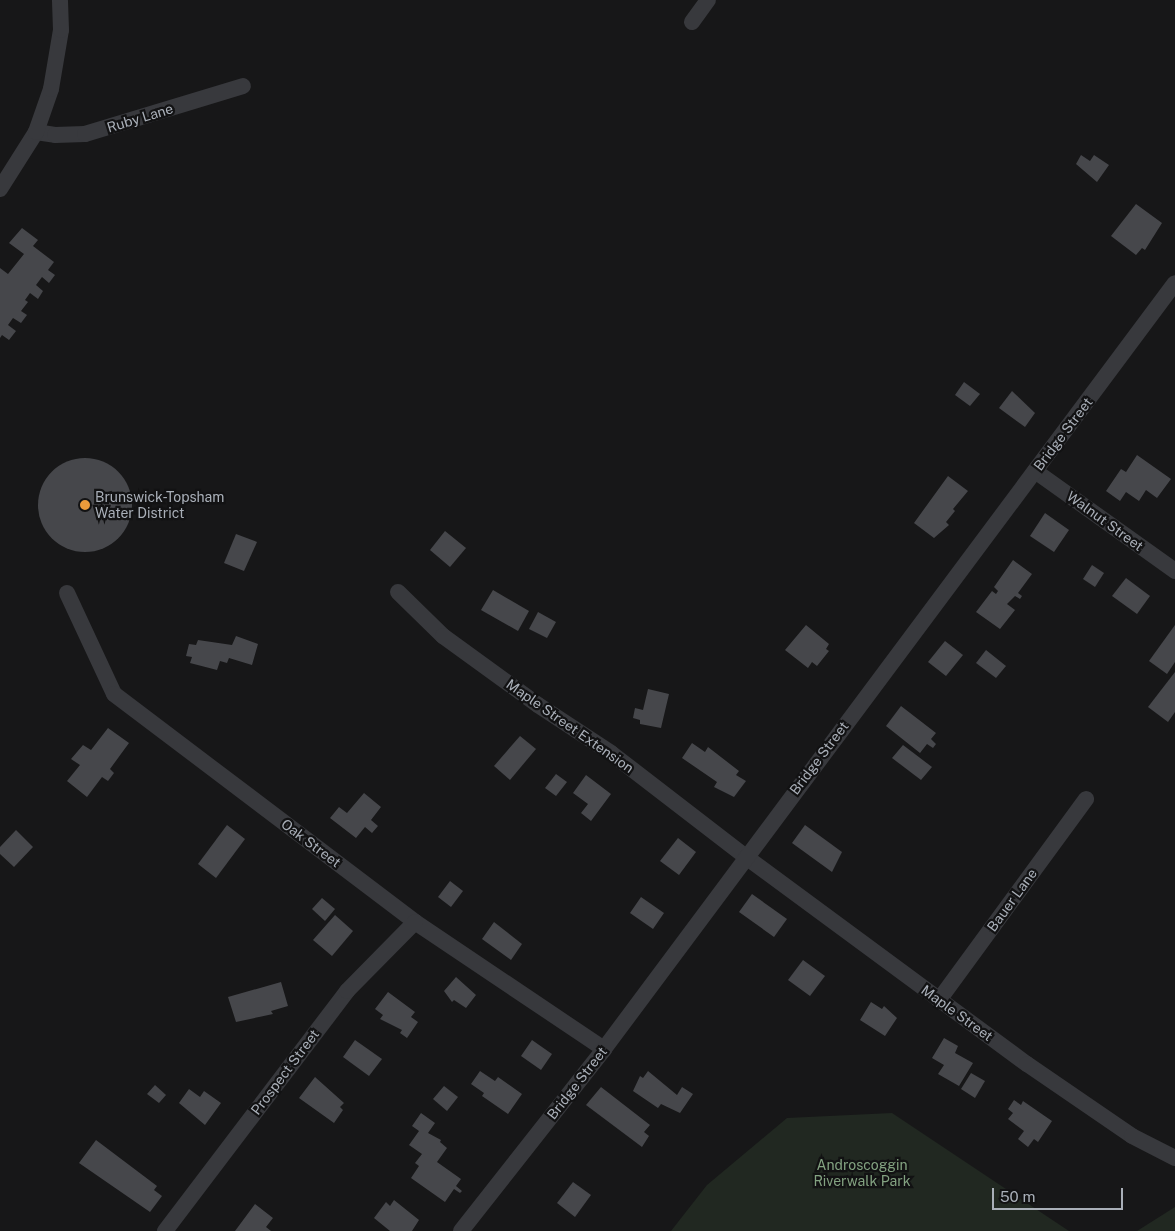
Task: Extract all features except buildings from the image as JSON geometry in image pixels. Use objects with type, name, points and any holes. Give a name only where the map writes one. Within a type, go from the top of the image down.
[{"type":"street","points":[[0,189],[36,132],[51,89],[61,30],[60,0]]},
{"type":"street","points":[[692,22],[708,0]]},
{"type":"street","name":"Ruby Lane","points":[[36,132],[56,135],[85,134],[243,86]]},
{"type":"street","name":"Bridge Street","points":[[461,1231],[604,1049],[1175,283]]},
{"type":"street","name":"Walnut Street","points":[[1035,471],[1175,571]]},
{"type":"street","name":"Maple Street Extension","points":[[398,592],[443,636],[538,705],[611,754],[746,857]]},
{"type":"street","name":"Oak Street","points":[[67,593],[114,694],[414,922],[604,1049]]},
{"type":"street","name":"Bauer Lane","points":[[939,1000],[1086,800]]},
{"type":"street","name":"Maple Street","points":[[746,857],[939,1000],[1132,1136],[1175,1158]]},
{"type":"street","name":"Prospect Street","points":[[165,1231],[347,991],[414,922]]},
{"type":"green space","name":"Androscoggin Riverwalk Park","points":[[892,1113],[1069,1231],[671,1231],[707,1185],[787,1118]]},
{"type":"green space","points":[[1175,1207],[1175,1231],[1137,1231]]},
{"type":"place","name":"Brunswick-Topsham Water District","points":[[85,505]]}]
